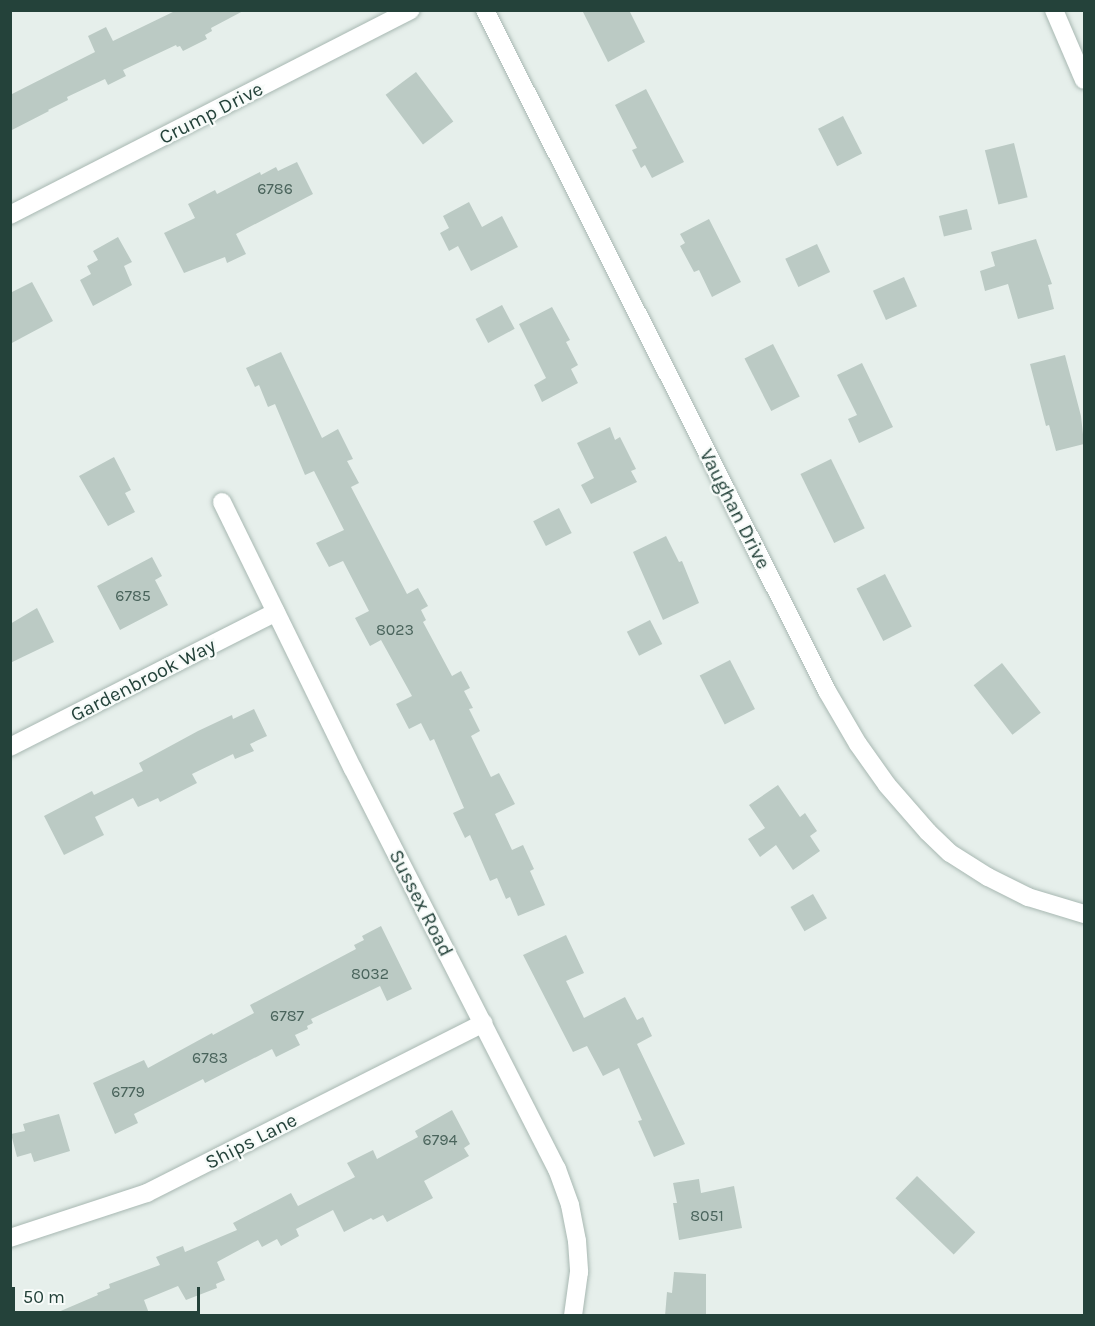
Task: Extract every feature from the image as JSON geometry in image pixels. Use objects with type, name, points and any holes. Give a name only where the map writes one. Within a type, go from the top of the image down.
[{"type":"street","name":"Crump Drive","points":[[10,215],[411,10]]},
{"type":"street","name":"Vaughan Drive","points":[[485,10],[827,691],[858,744],[887,785],[928,832],[950,853],[988,877],[1028,897],[1084,914]]},
{"type":"street","points":[[1054,10],[1084,80]]},
{"type":"street","name":"Sussex Road","points":[[222,502],[557,1169],[570,1205],[577,1241],[579,1272],[573,1316]]},
{"type":"street","name":"Gardenbrook Way","points":[[10,747],[276,612]]},
{"type":"street","name":"Ships Lane","points":[[10,1238],[147,1193],[483,1023]]},
{"type":"building","points":[[177,10],[245,10],[211,28],[212,31],[205,35],[207,39],[183,51],[180,46],[176,45],[123,70],[126,76],[108,85],[105,79],[67,97],[68,100],[10,131],[10,95],[95,52],[88,36],[106,27],[113,41]]},
{"type":"building","points":[[582,10],[629,10],[645,42],[608,62]]},
{"type":"building","points":[[416,72],[453,122],[423,144],[386,95]]},
{"type":"building","points":[[646,89],[684,162],[652,178],[645,165],[641,168],[632,150],[637,148],[615,105]]},
{"type":"building","points":[[843,116],[862,153],[837,166],[818,129]]},
{"type":"building","points":[[1014,143],[1028,197],[998,205],[985,150]]},
{"type":"building","points":[[297,162],[313,194],[236,234],[246,254],[227,263],[225,257],[184,273],[164,233],[195,218],[188,204],[215,190],[217,194],[260,172],[261,175],[276,167],[278,171]]},
{"type":"building","points":[[469,202],[482,227],[502,216],[518,247],[471,271],[458,246],[449,251],[440,233],[449,228],[443,216]]},
{"type":"building","points":[[967,209],[972,229],[944,236],[939,216]]},
{"type":"building","points":[[709,219],[741,282],[712,297],[699,270],[694,272],[680,246],[685,243],[680,234]]},
{"type":"building","points":[[118,237],[132,262],[124,266],[132,285],[93,306],[80,280],[91,274],[87,266],[98,260],[93,251]]},
{"type":"building","points":[[1036,239],[1052,284],[1048,285],[1054,309],[1018,319],[1008,284],[985,291],[980,271],[995,266],[991,252]]},
{"type":"building","points":[[817,244],[830,272],[798,287],[785,259]]},
{"type":"building","points":[[904,277],[917,306],[886,320],[873,291]]},
{"type":"building","points":[[32,282],[53,321],[10,344],[10,293]]},
{"type":"building","points":[[502,305],[515,329],[488,343],[476,319]]},
{"type":"building","points":[[552,307],[570,340],[566,342],[578,365],[571,369],[578,383],[542,402],[534,385],[546,378],[519,324]]},
{"type":"building","points":[[773,344],[800,397],[771,411],[744,359]]},
{"type":"building","points":[[281,352],[322,438],[338,429],[353,459],[347,461],[359,483],[351,487],[407,594],[418,588],[428,606],[421,610],[426,620],[423,622],[452,676],[461,671],[470,688],[464,691],[473,708],[469,709],[480,731],[471,736],[491,777],[499,773],[515,804],[495,814],[512,850],[523,845],[534,869],[530,871],[545,905],[518,916],[510,897],[506,899],[497,878],[490,881],[470,835],[465,838],[453,813],[464,808],[434,739],[430,741],[421,723],[409,729],[396,704],[412,696],[381,640],[370,646],[355,618],[369,611],[343,561],[329,567],[316,543],[344,530],[314,471],[305,475],[275,404],[268,407],[259,385],[255,387],[246,368]]},
{"type":"building","points":[[1065,355],[1081,416],[1084,444],[1056,451],[1049,425],[1046,426],[1030,364]]},
{"type":"building","points":[[862,363],[893,427],[859,443],[848,419],[857,415],[837,375]]},
{"type":"building","points":[[610,427],[615,440],[620,437],[636,469],[631,471],[637,482],[591,504],[581,485],[594,478],[577,443]]},
{"type":"building","points":[[114,457],[131,490],[125,493],[135,512],[108,526],[79,476]]},
{"type":"building","points":[[831,459],[865,528],[834,543],[800,474]]},
{"type":"building","points":[[559,508],[572,533],[546,546],[533,521]]},
{"type":"building","points":[[666,536],[679,562],[682,561],[699,603],[663,620],[633,552]]},
{"type":"building","points":[[152,557],[162,576],[155,580],[168,605],[120,630],[97,586]]},
{"type":"building","points":[[885,574],[912,627],[883,641],[856,589]]},
{"type":"building","points":[[37,608],[54,642],[10,663],[10,624]]},
{"type":"building","points":[[650,620],[662,644],[639,656],[627,632]]},
{"type":"building","points":[[730,660],[755,709],[725,724],[700,675]]},
{"type":"building","points":[[1002,663],[1041,713],[1012,735],[974,685]]},
{"type":"building","points":[[254,709],[267,736],[250,744],[254,751],[235,759],[233,754],[192,774],[197,783],[160,802],[158,798],[138,807],[133,798],[95,817],[104,835],[64,855],[44,816],[92,791],[94,795],[143,771],[139,763],[198,731],[232,715],[233,719]]},
{"type":"building","points":[[778,785],[800,817],[805,813],[817,831],[810,836],[820,851],[793,870],[776,845],[760,857],[748,839],[765,828],[749,805]]},
{"type":"building","points":[[813,894],[827,918],[804,931],[790,907]]},
{"type":"building","points":[[381,926],[412,989],[387,1001],[380,986],[311,1019],[313,1023],[307,1026],[308,1029],[295,1035],[300,1045],[276,1057],[272,1049],[205,1083],[203,1079],[134,1114],[138,1123],[115,1134],[93,1083],[144,1060],[148,1068],[254,1013],[250,1005],[356,949],[354,945],[364,940],[362,936]]},
{"type":"building","points":[[566,935],[584,973],[566,981],[584,1018],[625,997],[637,1020],[643,1017],[652,1036],[637,1044],[685,1144],[654,1157],[638,1121],[642,1120],[619,1068],[603,1076],[587,1046],[573,1052],[523,955]]},
{"type":"building","points":[[452,1110],[470,1144],[464,1148],[469,1156],[424,1181],[433,1198],[387,1222],[383,1215],[373,1220],[371,1218],[344,1232],[333,1210],[296,1229],[299,1236],[281,1246],[277,1239],[262,1247],[258,1240],[217,1262],[225,1280],[216,1284],[217,1288],[186,1300],[178,1286],[144,1300],[150,1316],[49,1316],[98,1295],[97,1293],[110,1288],[109,1284],[160,1265],[156,1257],[183,1246],[185,1252],[237,1230],[233,1223],[291,1193],[298,1206],[355,1177],[347,1163],[373,1150],[377,1159],[418,1137],[415,1131]]},
{"type":"building","points":[[59,1114],[70,1151],[34,1162],[31,1153],[17,1157],[11,1134],[25,1131],[23,1124]]},
{"type":"building","points":[[917,1176],[975,1232],[954,1255],[895,1198]]},
{"type":"building","points":[[699,1179],[701,1193],[734,1186],[742,1228],[679,1240],[673,1203],[677,1203],[673,1183]]},
{"type":"building","points":[[674,1272],[706,1274],[706,1316],[665,1316],[667,1292],[672,1293]]}]
